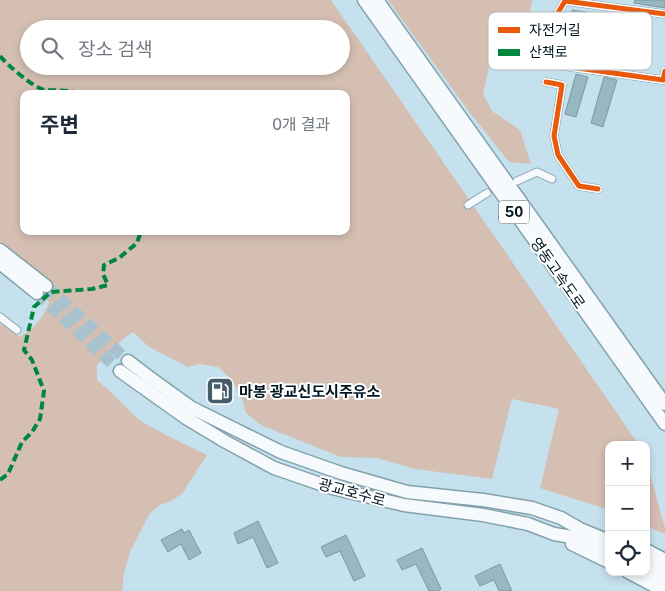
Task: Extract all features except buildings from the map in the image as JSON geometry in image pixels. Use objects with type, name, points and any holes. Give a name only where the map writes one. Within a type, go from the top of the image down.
[{"type":"highway","name":"영동고속도로","points":[[364,0],[665,424]]},
{"type":"highway","name":"영동고속도로","points":[[377,0],[665,404]]},
{"type":"highway","points":[[0,250],[42,289],[0,263]]},
{"type":"highway","name":"광교호수로","points":[[128,361],[192,408],[281,452],[341,474],[407,492],[483,500],[532,508],[560,518],[605,542]]},
{"type":"highway","name":"광교호수로","points":[[120,371],[186,418],[274,468],[332,488],[404,505],[483,515],[528,524],[554,534],[605,542]]},
{"type":"highway","points":[[554,534],[605,560]]},
{"type":"highway","points":[[650,552],[665,560]]},
{"type":"highway","points":[[650,562],[665,570]]},
{"type":"highway","points":[[650,573],[665,581]]},
{"type":"highway","points":[[636,576],[664,591]]},
{"type":"street","points":[[558,12],[565,1],[650,12]]},
{"type":"street","points":[[652,12],[665,14]]},
{"type":"street","points":[[592,70],[663,80],[665,71]]},
{"type":"street","points":[[546,82],[562,85],[554,136],[558,155],[579,186],[598,189]]},
{"type":"street","points":[[517,181],[537,172],[552,179]]},
{"type":"street","points":[[468,206],[487,193]]},
{"type":"street","points":[[0,317],[17,330]]},
{"type":"shaded area","points":[[0,0],[331,0],[345,20],[20,20],[20,75],[350,75],[350,27],[636,441],[605,441],[605,509],[540,488],[559,409],[512,399],[492,479],[415,469],[377,458],[341,457],[261,425],[246,413],[241,396],[232,380],[218,367],[200,364],[188,367],[149,347],[133,332],[124,338],[97,365],[97,380],[139,420],[207,455],[182,494],[160,505],[150,513],[130,552],[122,591],[0,591],[0,325],[7,326],[20,337],[37,323],[49,303],[37,273],[0,242]]},
{"type":"shaded area","points":[[388,0],[532,0],[530,12],[488,12],[488,70],[483,94],[492,111],[520,130],[531,164],[509,162],[470,113]]},
{"type":"shaded area","points":[[650,474],[665,528],[665,534],[650,528]]},
{"type":"tunnel","points":[[46,286],[128,361]]},
{"type":"tunnel","points":[[37,293],[120,371]]},
{"type":"marked path","points":[[0,56],[21,76],[45,90]]},
{"type":"marked path","points":[[45,90],[63,90]]},
{"type":"marked path","points":[[0,480],[8,474],[22,442],[32,432],[40,419],[44,391],[32,360],[24,350],[34,307],[51,292],[92,289],[108,285],[103,274],[104,265],[119,258],[137,243],[140,235]]},
{"type":"cycle path","points":[[558,12],[565,1],[650,12]]},
{"type":"cycle path","points":[[652,12],[665,14]]},
{"type":"cycle path","points":[[592,70],[663,80],[665,71]]},
{"type":"cycle path","points":[[546,82],[562,85],[554,136],[558,155],[579,186],[598,189]]},
{"type":"place","name":"마봉 광교신도시주유소","points":[[220,391]]}]
